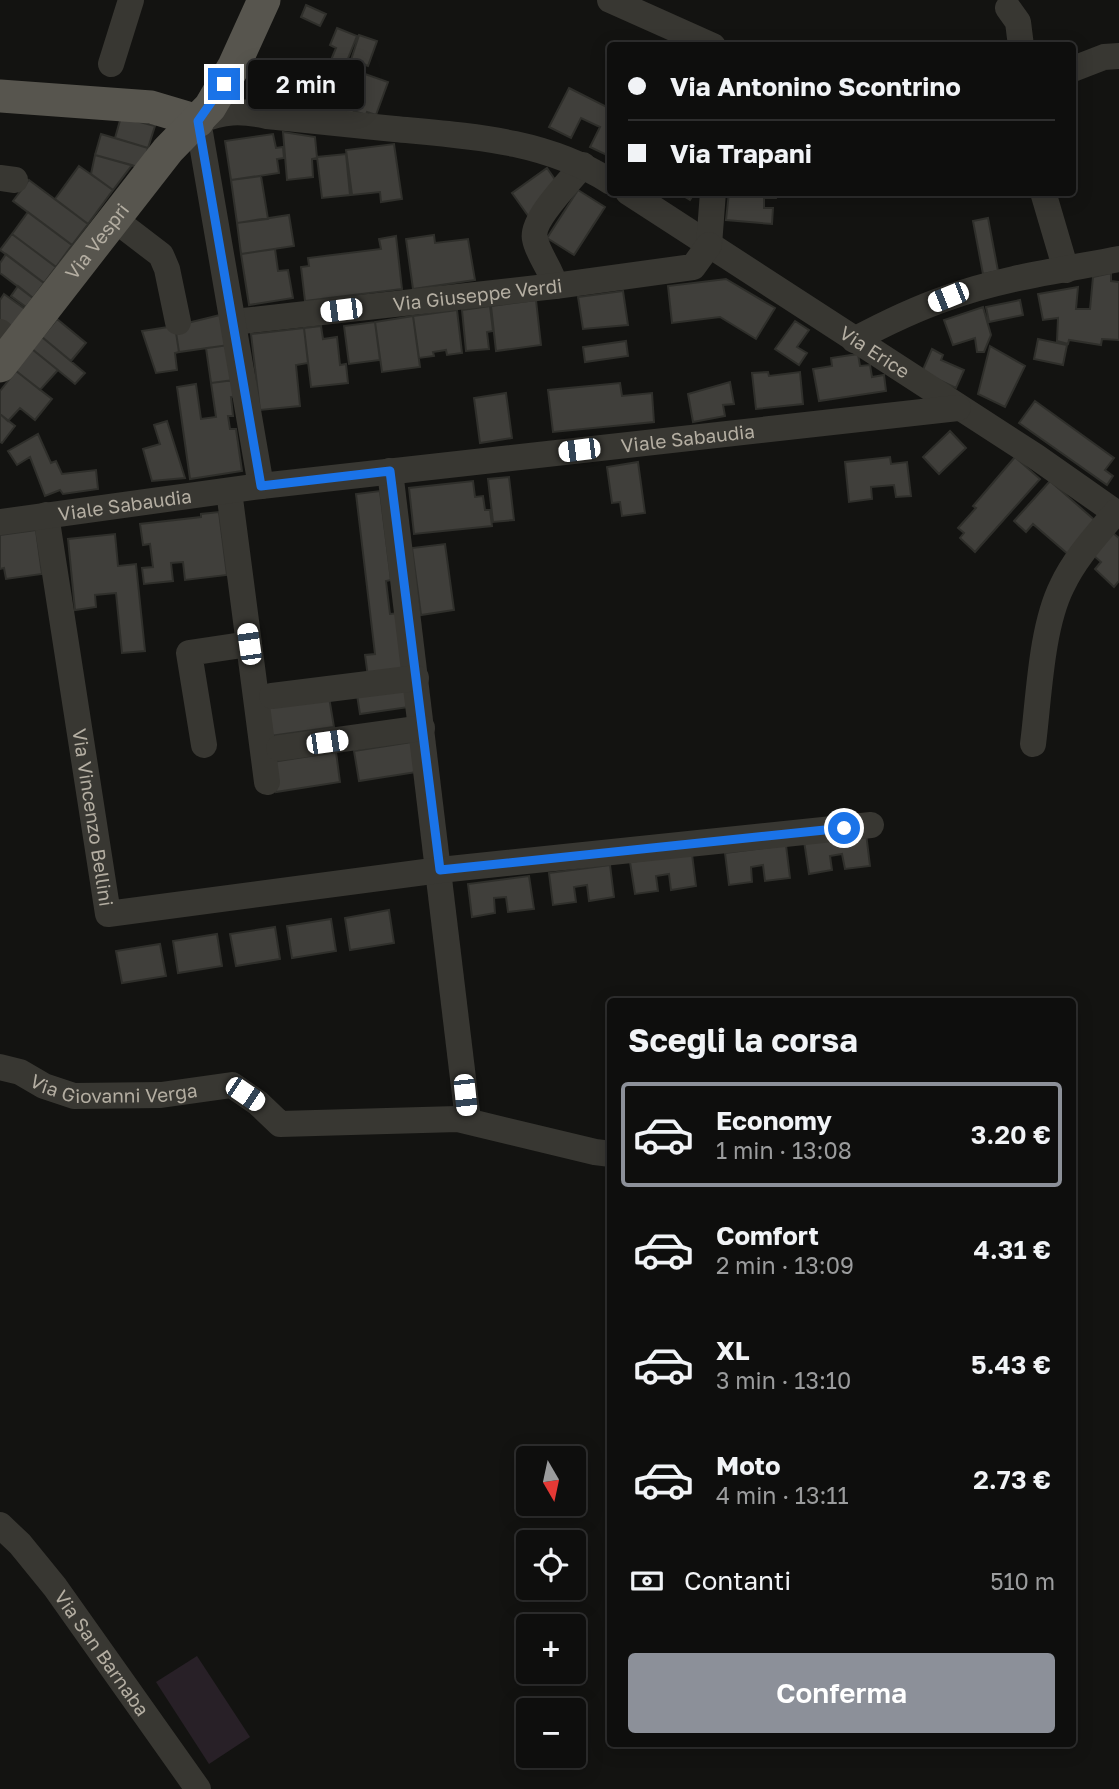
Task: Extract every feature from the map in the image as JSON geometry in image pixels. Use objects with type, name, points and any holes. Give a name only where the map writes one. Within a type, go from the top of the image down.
[{"type":"main road","name":"Via Vespri","points":[[5,348],[114,219],[168,150],[198,121],[232,97],[264,0]]},
{"type":"main road","points":[[0,96],[151,107],[198,121]]},
{"type":"street","points":[[111,64],[131,0]]},
{"type":"street","points":[[610,0],[704,42]]},
{"type":"street","points":[[1009,8],[1018,22],[1020,42]]},
{"type":"street","points":[[1076,68],[1104,57],[1119,57]]},
{"type":"street","points":[[232,97],[293,118],[473,135],[540,149],[583,165],[607,180]]},
{"type":"street","points":[[198,121],[261,486]]},
{"type":"street","points":[[555,286],[552,273],[534,239],[536,224],[583,165]]},
{"type":"street","name":"Via Erice","points":[[634,196],[1035,456],[1117,514]]},
{"type":"street","points":[[709,245],[713,196]]},
{"type":"street","points":[[1045,196],[1066,270]]},
{"type":"street","points":[[114,219],[161,255],[167,269],[178,322]]},
{"type":"street","name":"Via Giuseppe Verdi","points":[[234,322],[555,286],[693,267],[709,245]]},
{"type":"street","points":[[854,340],[886,322],[948,297],[1000,283],[1119,259]]},
{"type":"street","name":"Viale Sabaudia","points":[[0,522],[261,486],[958,408]]},
{"type":"street","points":[[390,471],[468,1120]]},
{"type":"street","points":[[229,491],[267,782]]},
{"type":"street","points":[[1033,744],[1048,630],[1061,587],[1080,556],[1117,514]]},
{"type":"street","name":"Via Vincenzo Bellini","points":[[46,515],[108,914],[440,870]]},
{"type":"street","points":[[204,745],[189,653],[249,644]]},
{"type":"street","points":[[272,696],[416,678]]},
{"type":"street","points":[[279,748],[422,728]]},
{"type":"street","points":[[440,870],[870,825]]},
{"type":"street","name":"Via Giovanni Verga","points":[[0,1067],[20,1072],[44,1086],[74,1096],[161,1094],[232,1084],[258,1102],[280,1124],[437,1118],[468,1120],[607,1153]]},
{"type":"street","name":"Via San Barnaba","points":[[0,1525],[20,1544],[55,1587],[198,1789]]},
{"type":"shaded area","points":[[197,1656],[250,1737],[209,1764],[156,1682]]},
{"type":"building","points":[[306,5],[326,14],[320,26],[301,17]]},
{"type":"building","points":[[337,28],[357,36],[345,66],[331,60],[336,48],[330,45]]},
{"type":"building","points":[[359,35],[377,41],[368,66],[351,60]]},
{"type":"building","points":[[348,68],[388,82],[376,115],[354,111],[352,116],[335,109]]},
{"type":"building","points":[[258,69],[327,89],[321,111],[309,112],[250,94]]},
{"type":"building","points":[[569,88],[607,107],[607,155],[590,147],[600,127],[581,118],[571,138],[549,127]]},
{"type":"building","points":[[121,117],[155,126],[148,148],[115,138]]},
{"type":"building","points":[[283,132],[315,137],[317,158],[312,159],[313,177],[287,180]]},
{"type":"building","points":[[101,134],[148,148],[145,159],[138,167],[95,155]]},
{"type":"building","points":[[273,134],[276,148],[283,147],[284,158],[277,159],[279,173],[231,180],[225,141]]},
{"type":"building","points":[[394,144],[402,199],[381,202],[380,192],[352,195],[346,150]]},
{"type":"building","points":[[346,154],[350,195],[322,198],[317,157]]},
{"type":"building","points":[[95,155],[132,165],[113,190],[91,174]]},
{"type":"building","points":[[79,166],[113,190],[88,224],[55,199]]},
{"type":"building","points":[[547,168],[558,184],[529,217],[512,193]]},
{"type":"building","points":[[261,176],[268,219],[237,223],[231,180]]},
{"type":"building","points":[[29,180],[88,224],[72,245],[13,201]]},
{"type":"building","points":[[578,190],[605,207],[574,255],[547,238]]},
{"type":"building","points":[[729,196],[776,196],[764,198],[764,208],[773,208],[772,224],[726,220]]},
{"type":"building","points":[[28,212],[72,245],[56,267],[12,234]]},
{"type":"building","points":[[289,215],[294,246],[241,254],[237,223]]},
{"type":"building","points":[[988,218],[998,271],[983,274],[973,221]]},
{"type":"building","points":[[12,234],[56,267],[44,283],[0,250]]},
{"type":"building","points":[[434,235],[435,243],[468,239],[475,280],[413,289],[406,239]]},
{"type":"building","points":[[396,236],[402,289],[305,301],[301,267],[309,266],[308,258],[381,249],[379,239]]},
{"type":"building","points":[[275,249],[278,271],[288,270],[293,298],[249,305],[241,254]]},
{"type":"building","points":[[6,254],[44,283],[33,298],[0,273],[0,263]]},
{"type":"building","points":[[1111,273],[1111,281],[1119,282],[1119,340],[1102,339],[1101,345],[1057,341],[1058,318],[1043,320],[1038,294],[1078,287],[1076,309],[1090,309],[1093,277]]},
{"type":"building","points":[[726,279],[775,308],[756,339],[720,317],[672,323],[668,286]]},
{"type":"building","points":[[18,286],[33,298],[26,307],[11,296]]},
{"type":"building","points":[[623,291],[628,325],[583,329],[578,297]]},
{"type":"building","points":[[4,294],[25,309],[11,328],[0,320],[0,300]]},
{"type":"building","points":[[536,300],[541,345],[496,351],[491,306]]},
{"type":"building","points":[[1020,300],[1023,315],[989,322],[986,307]]},
{"type":"building","points":[[490,306],[493,331],[487,332],[489,349],[466,351],[462,310]]},
{"type":"building","points":[[983,307],[991,335],[984,352],[977,352],[975,338],[953,345],[944,320]]},
{"type":"building","points":[[457,310],[462,353],[447,355],[446,350],[433,352],[434,356],[419,358],[413,316]]},
{"type":"building","points":[[224,314],[229,345],[179,352],[175,326]]},
{"type":"building","points":[[413,316],[420,367],[382,372],[375,322]]},
{"type":"building","points":[[57,319],[86,343],[71,361],[42,337]]},
{"type":"building","points":[[795,321],[809,330],[797,347],[807,353],[799,365],[775,349]]},
{"type":"building","points":[[375,322],[380,360],[349,364],[344,326]]},
{"type":"building","points":[[175,326],[179,352],[175,353],[177,370],[156,373],[142,331]]},
{"type":"building","points":[[321,326],[323,339],[337,337],[340,365],[346,364],[348,383],[311,387],[304,328]]},
{"type":"building","points":[[304,328],[308,363],[296,365],[300,406],[260,410],[251,334]]},
{"type":"building","points":[[42,337],[85,373],[75,384],[32,349]]},
{"type":"building","points":[[1038,339],[1067,345],[1063,365],[1034,359]]},
{"type":"building","points":[[626,341],[628,356],[585,362],[583,347]]},
{"type":"building","points":[[229,345],[234,380],[211,383],[206,348]]},
{"type":"building","points":[[990,346],[1025,366],[1005,407],[978,394]]},
{"type":"building","points":[[32,349],[58,370],[40,390],[15,370]]},
{"type":"building","points":[[932,349],[943,355],[941,360],[964,370],[956,388],[922,372]]},
{"type":"building","points":[[858,354],[860,366],[870,365],[872,377],[884,375],[886,391],[819,401],[813,369],[832,366],[831,358]]},
{"type":"building","points":[[16,371],[52,399],[35,420],[20,408],[8,421],[0,414],[0,391]]},
{"type":"building","points":[[768,372],[769,376],[800,372],[803,404],[756,409],[752,373]]},
{"type":"building","points":[[234,380],[236,396],[231,397],[233,416],[228,416],[230,429],[236,429],[242,471],[190,479],[177,387],[196,384],[201,419],[216,417],[211,383]]},
{"type":"building","points":[[730,382],[734,404],[723,405],[725,416],[693,422],[688,394]]},
{"type":"building","points":[[620,383],[622,396],[652,393],[654,422],[553,432],[548,390]]},
{"type":"building","points":[[506,393],[512,438],[480,443],[474,398]]},
{"type":"building","points":[[1035,401],[1114,458],[1105,470],[1113,476],[1107,485],[1019,423]]},
{"type":"building","points":[[0,414],[15,426],[2,443],[0,442]]},
{"type":"building","points":[[167,421],[185,478],[152,481],[143,449],[160,444],[154,425]]},
{"type":"building","points":[[950,431],[966,448],[939,474],[923,457]]},
{"type":"building","points":[[38,434],[51,463],[56,461],[62,474],[96,470],[98,489],[63,494],[60,490],[45,496],[30,457],[17,465],[8,451]]},
{"type":"building","points":[[890,457],[891,464],[907,462],[911,496],[896,497],[894,485],[871,487],[872,499],[849,502],[845,462]]},
{"type":"building","points":[[1015,457],[1040,479],[975,552],[960,538],[964,533],[958,528]]},
{"type":"building","points":[[638,462],[645,513],[622,516],[620,502],[612,503],[607,467]]},
{"type":"building","points":[[509,477],[514,520],[493,522],[488,479]]},
{"type":"building","points":[[473,481],[475,497],[483,496],[485,510],[490,510],[492,526],[414,534],[409,488]]},
{"type":"building","points":[[1050,481],[1098,523],[1069,555],[1033,524],[1026,532],[1014,521]]},
{"type":"building","points":[[380,491],[391,580],[386,581],[390,614],[399,613],[406,672],[368,677],[365,655],[375,654],[356,494]]},
{"type":"building","points":[[219,512],[227,575],[185,580],[183,562],[171,563],[173,581],[144,584],[142,568],[153,567],[150,544],[143,545],[140,524],[201,517],[201,514]]},
{"type":"building","points":[[36,530],[42,574],[6,579],[4,568],[0,569],[0,535]]},
{"type":"building","points":[[1113,533],[1119,538],[1119,581],[1114,587],[1095,569],[1101,562],[1093,555]]},
{"type":"building","points":[[115,534],[118,566],[136,564],[145,651],[122,653],[116,593],[95,595],[96,607],[75,610],[68,539]]},
{"type":"building","points":[[445,544],[454,610],[421,615],[412,548]]},
{"type":"building","points":[[406,687],[409,707],[360,714],[357,695]]},
{"type":"building","points":[[329,697],[334,727],[270,736],[265,706]]},
{"type":"building","points":[[418,741],[423,771],[359,781],[354,751]]},
{"type":"building","points":[[336,752],[340,782],[276,792],[272,762]]},
{"type":"building","points":[[866,833],[870,866],[845,869],[842,854],[830,856],[832,870],[809,874],[804,841]]},
{"type":"building","points":[[786,845],[790,878],[765,881],[763,865],[751,867],[752,882],[729,885],[725,853]]},
{"type":"building","points":[[692,854],[696,886],[671,890],[669,874],[656,876],[658,891],[635,894],[630,862]]},
{"type":"building","points":[[610,865],[614,897],[589,901],[587,885],[574,887],[576,902],[553,905],[549,873]]},
{"type":"building","points":[[529,876],[534,909],[508,912],[506,897],[494,898],[495,913],[472,917],[468,884]]},
{"type":"building","points":[[389,910],[394,943],[350,950],[345,918]]},
{"type":"building","points":[[331,919],[336,951],[292,958],[287,926]]},
{"type":"building","points":[[275,927],[280,959],[236,966],[230,934]]},
{"type":"building","points":[[217,934],[222,966],[178,973],[173,941]]},
{"type":"building","points":[[160,944],[166,976],[122,983],[116,951]]},
{"type":"route","points":[[224,84],[198,121],[261,486],[390,471],[440,870],[844,828]]}]
